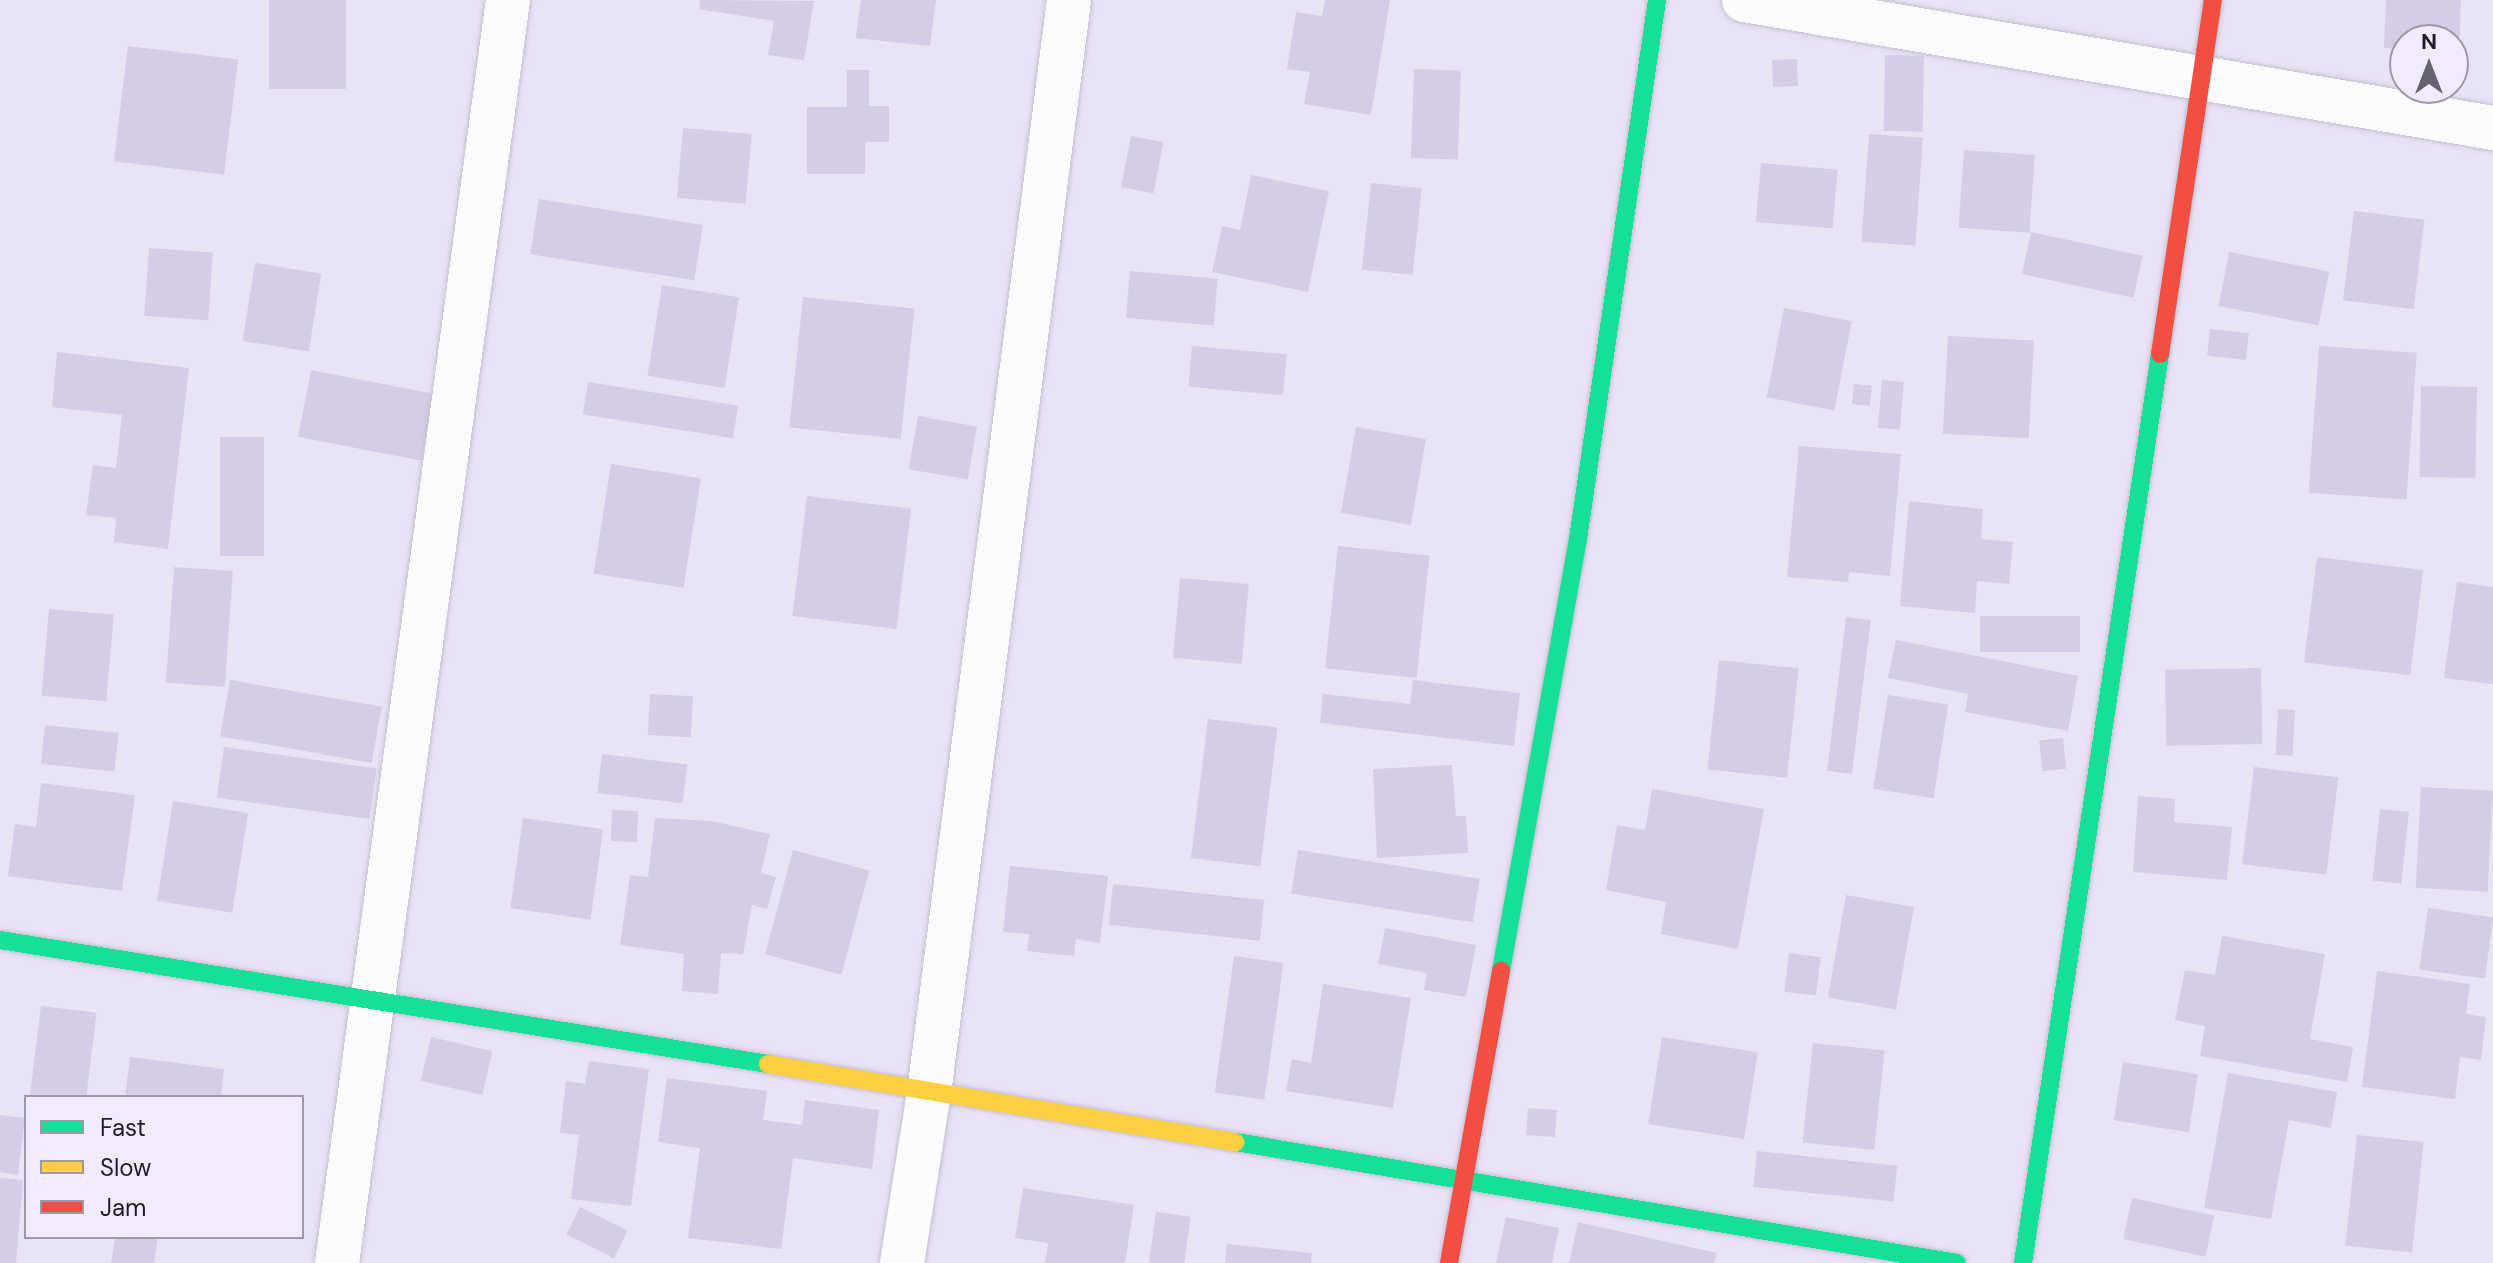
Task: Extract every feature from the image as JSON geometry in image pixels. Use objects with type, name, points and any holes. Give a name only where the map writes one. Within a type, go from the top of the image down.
[{"type":"street","points":[[337,1263],[508,0]]},
{"type":"street","points":[[902,1263],[929,1093],[1069,0]]},
{"type":"street","points":[[1449,1263],[1578,539],[1657,0]]},
{"type":"street","points":[[1744,0],[2493,128]]},
{"type":"street","points":[[2023,1263],[2213,0]]},
{"type":"street","points":[[0,940],[374,998],[1957,1263]]},
{"type":"building","points":[[269,0],[346,0],[346,89],[269,89]]},
{"type":"building","points":[[700,0],[814,1],[804,60],[768,55],[774,21],[699,9]]},
{"type":"building","points":[[861,0],[936,0],[930,46],[856,38]]},
{"type":"building","points":[[1325,0],[1390,0],[1371,115],[1304,104],[1310,72],[1287,69],[1296,12],[1322,16]]},
{"type":"building","points":[[2386,0],[2461,0],[2460,24],[2389,24],[2389,48],[2384,48]]},
{"type":"building","points":[[128,46],[238,60],[224,175],[114,161]]},
{"type":"building","points":[[1885,55],[1924,56],[1923,132],[1884,131]]},
{"type":"building","points":[[1797,59],[1798,86],[1773,87],[1772,60]]},
{"type":"building","points":[[1414,69],[1461,71],[1458,160],[1411,158]]},
{"type":"building","points":[[847,70],[869,70],[869,106],[889,106],[889,142],[865,142],[865,174],[807,174],[807,107],[847,107]]},
{"type":"building","points":[[683,128],[752,134],[746,204],[677,198]]},
{"type":"building","points":[[1869,134],[1923,138],[1915,246],[1861,242]]},
{"type":"building","points":[[1131,136],[1163,142],[1153,193],[1121,187]]},
{"type":"building","points":[[1964,150],[2035,155],[2029,233],[1959,228]]},
{"type":"building","points":[[1761,163],[1838,170],[1833,228],[1756,222]]},
{"type":"building","points":[[1251,175],[1329,191],[1308,292],[1212,272],[1222,226],[1240,230]]},
{"type":"building","points":[[1371,183],[1422,188],[1413,275],[1362,270]]},
{"type":"building","points":[[539,199],[703,225],[694,280],[530,254]]},
{"type":"building","points":[[2354,211],[2424,220],[2414,309],[2343,300]]},
{"type":"building","points":[[2031,232],[2143,256],[2134,298],[2022,274]]},
{"type":"building","points":[[149,248],[213,252],[208,320],[144,316]]},
{"type":"building","points":[[2229,252],[2329,271],[2319,325],[2219,306]]},
{"type":"building","points":[[255,263],[321,273],[309,352],[243,341]]},
{"type":"building","points":[[1130,271],[1218,279],[1214,325],[1126,318]]},
{"type":"building","points":[[662,285],[739,297],[725,388],[648,376]]},
{"type":"building","points":[[803,297],[914,309],[901,439],[789,427]]},
{"type":"building","points":[[1784,308],[1852,321],[1834,410],[1767,397]]},
{"type":"building","points":[[2210,329],[2249,333],[2246,360],[2207,356]]},
{"type":"building","points":[[1948,336],[2034,341],[2029,438],[1943,434]]},
{"type":"building","points":[[1192,346],[1287,354],[1283,395],[1188,387]]},
{"type":"building","points":[[2319,346],[2417,353],[2407,499],[2309,493]]},
{"type":"building","points":[[57,352],[189,368],[168,549],[114,542],[116,518],[86,515],[93,465],[116,468],[122,415],[52,407]]},
{"type":"building","points":[[311,370],[435,394],[422,461],[298,437]]},
{"type":"building","points":[[1882,380],[1904,382],[1900,430],[1878,428]]},
{"type":"building","points":[[588,382],[738,406],[733,438],[583,415]]},
{"type":"building","points":[[1854,384],[1872,386],[1870,406],[1852,404]]},
{"type":"building","points":[[2421,386],[2477,387],[2475,478],[2419,477]]},
{"type":"building","points":[[918,416],[977,426],[968,480],[909,469]]},
{"type":"building","points":[[1356,427],[1426,439],[1411,525],[1341,513]]},
{"type":"building","points":[[220,437],[264,437],[264,556],[220,556]]},
{"type":"building","points":[[1799,446],[1901,454],[1890,576],[1849,572],[1848,582],[1787,577]]},
{"type":"building","points":[[611,464],[701,478],[684,588],[594,574]]},
{"type":"building","points":[[807,496],[911,509],[896,629],[792,616]]},
{"type":"building","points":[[1909,501],[1983,509],[1981,539],[2013,542],[2009,584],[1977,581],[1975,613],[1900,606]]},
{"type":"building","points":[[1338,546],[1429,556],[1417,678],[1325,668]]},
{"type":"building","points":[[2317,557],[2423,570],[2410,675],[2304,662]]},
{"type":"building","points":[[174,567],[233,571],[225,687],[166,683]]},
{"type":"building","points":[[1180,578],[1249,584],[1242,664],[1173,658]]},
{"type":"building","points":[[2457,582],[2493,587],[2493,684],[2444,678]]},
{"type":"building","points":[[49,609],[114,615],[106,701],[41,696]]},
{"type":"building","points":[[1980,616],[2080,616],[2080,652],[1980,652]]},
{"type":"building","points":[[1846,617],[1871,620],[1852,774],[1827,771]]},
{"type":"building","points":[[1896,640],[2078,676],[2068,731],[1965,712],[1968,694],[1888,678]]},
{"type":"building","points":[[1719,660],[1799,668],[1787,778],[1708,769]]},
{"type":"building","points":[[2261,668],[2262,744],[2166,746],[2165,670]]},
{"type":"building","points":[[230,680],[382,707],[372,763],[220,736]]},
{"type":"building","points":[[1413,680],[1520,693],[1514,746],[1320,723],[1323,694],[1410,704]]},
{"type":"building","points":[[650,694],[693,696],[691,737],[648,735]]},
{"type":"building","points":[[1888,695],[1948,705],[1933,798],[1873,789]]},
{"type":"building","points":[[2278,709],[2295,710],[2293,756],[2276,755]]},
{"type":"building","points":[[1208,719],[1277,728],[1260,866],[1191,858]]},
{"type":"building","points":[[45,725],[119,733],[115,772],[41,764]]},
{"type":"building","points":[[2063,738],[2066,769],[2042,771],[2039,741]]},
{"type":"building","points":[[224,747],[377,768],[369,819],[217,798]]},
{"type":"building","points":[[602,754],[687,764],[683,803],[597,793]]},
{"type":"building","points":[[1452,765],[1456,816],[1466,816],[1468,853],[1377,858],[1373,769]]},
{"type":"building","points":[[2254,767],[2338,777],[2326,875],[2242,864]]},
{"type":"building","points":[[41,783],[135,795],[122,891],[8,876],[15,824],[36,827]]},
{"type":"building","points":[[2421,787],[2493,791],[2488,892],[2416,888]]},
{"type":"building","points":[[1652,789],[1764,809],[1738,949],[1661,934],[1666,902],[1606,890],[1617,825],[1645,830]]},
{"type":"building","points":[[2138,796],[2175,799],[2174,822],[2232,827],[2227,880],[2133,872]]},
{"type":"building","points":[[173,801],[248,813],[232,913],[157,901]]},
{"type":"building","points":[[2380,809],[2409,812],[2401,884],[2372,881]]},
{"type":"building","points":[[612,810],[638,811],[637,842],[611,841]]},
{"type":"building","points":[[523,818],[603,829],[591,919],[510,908]]},
{"type":"building","points":[[655,818],[711,821],[770,834],[761,873],[776,877],[767,909],[752,905],[743,954],[721,953],[718,994],[682,991],[684,954],[620,945],[630,875],[648,877]]},
{"type":"building","points":[[793,850],[869,870],[841,975],[765,954]]},
{"type":"building","points":[[1298,850],[1480,879],[1473,922],[1291,893]]},
{"type":"building","points":[[1010,866],[1108,876],[1100,943],[1076,939],[1074,956],[1027,951],[1029,934],[1003,932]]},
{"type":"building","points":[[1113,884],[1264,900],[1260,941],[1109,925]]},
{"type":"building","points":[[1846,895],[1914,907],[1896,1009],[1828,997]]},
{"type":"building","points":[[2428,908],[2493,917],[2485,979],[2419,969]]},
{"type":"building","points":[[1385,928],[1476,945],[1466,997],[1424,990],[1427,973],[1378,964]]},
{"type":"building","points":[[2222,936],[2325,954],[2310,1039],[2353,1047],[2347,1082],[2200,1056],[2205,1026],[2175,1020],[2185,970],[2215,975]]},
{"type":"building","points":[[1789,953],[1821,957],[1816,996],[1784,992]]},
{"type":"building","points":[[1234,956],[1284,963],[1264,1100],[1215,1093]]},
{"type":"building","points":[[2377,971],[2470,984],[2466,1014],[2486,1017],[2481,1060],[2460,1057],[2455,1099],[2362,1087]]},
{"type":"building","points":[[1323,984],[1411,998],[1393,1108],[1286,1091],[1292,1059],[1311,1063]]},
{"type":"building","points":[[41,1006],[97,1013],[86,1095],[30,1095]]},
{"type":"building","points":[[431,1037],[492,1051],[482,1095],[421,1081]]},
{"type":"building","points":[[1662,1037],[1758,1052],[1744,1139],[1648,1124]]},
{"type":"building","points":[[1813,1043],[1885,1051],[1874,1150],[1803,1142]]},
{"type":"building","points":[[130,1057],[224,1069],[221,1095],[125,1095]]},
{"type":"building","points":[[589,1061],[649,1069],[631,1206],[571,1199],[579,1135],[560,1133],[566,1081],[585,1084]]},
{"type":"building","points":[[2123,1062],[2198,1074],[2189,1132],[2114,1120]]},
{"type":"building","points":[[2228,1073],[2337,1092],[2331,1128],[2289,1120],[2271,1219],[2204,1208]]},
{"type":"building","points":[[667,1078],[767,1091],[763,1120],[802,1125],[805,1100],[879,1110],[872,1169],[793,1158],[781,1249],[688,1238],[700,1148],[658,1142]]},
{"type":"building","points":[[1528,1108],[1557,1110],[1555,1137],[1526,1135]]},
{"type":"building","points":[[0,1115],[24,1118],[18,1175],[0,1172]]},
{"type":"building","points":[[2357,1135],[2424,1142],[2412,1252],[2345,1245]]},
{"type":"building","points":[[1757,1151],[1897,1166],[1893,1202],[1753,1187]]},
{"type":"building","points":[[0,1178],[23,1180],[16,1263],[0,1263]]},
{"type":"building","points":[[1023,1188],[1134,1205],[1125,1263],[1045,1263],[1048,1243],[1015,1238]]},
{"type":"building","points":[[2132,1198],[2214,1215],[2205,1257],[2123,1239]]},
{"type":"building","points":[[580,1207],[628,1230],[614,1258],[566,1235]]},
{"type":"building","points":[[1156,1212],[1191,1217],[1184,1263],[1149,1263]]},
{"type":"building","points":[[1506,1217],[1559,1228],[1552,1263],[1496,1263]]},
{"type":"building","points":[[1578,1222],[1717,1253],[1714,1263],[1569,1263]]},
{"type":"building","points":[[115,1239],[158,1239],[154,1263],[111,1263]]},
{"type":"building","points":[[1227,1244],[1312,1253],[1311,1263],[1225,1263]]},
{"type":"traffic: fast","points":[[1501,971],[1578,539],[1657,0]]},
{"type":"traffic: fast","points":[[2023,1263],[2160,354]]},
{"type":"traffic: fast","points":[[0,940],[768,1064]]},
{"type":"traffic: fast","points":[[1236,1142],[1957,1263]]},
{"type":"traffic: slow","points":[[768,1064],[1236,1142]]},
{"type":"traffic: jam","points":[[2160,354],[2213,0]]},
{"type":"traffic: jam","points":[[1449,1263],[1501,971]]}]
